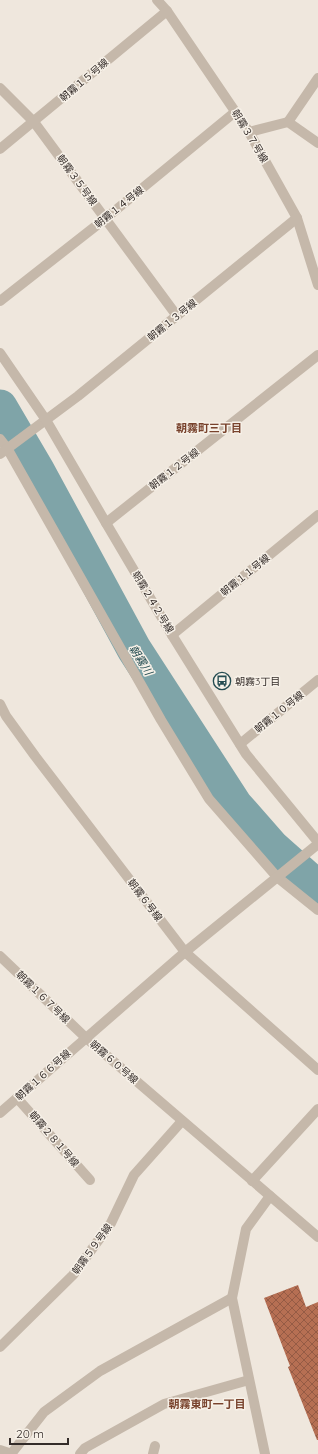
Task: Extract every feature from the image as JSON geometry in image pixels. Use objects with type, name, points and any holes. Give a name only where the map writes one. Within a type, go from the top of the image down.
[{"type":"street","name":"朝霧３７号線","points":[[157,0],[167,11],[249,132],[296,218],[318,285]]},
{"type":"street","name":"朝霧１５号線","points":[[0,150],[167,11]]},
{"type":"street","points":[[249,132],[288,122],[318,78]]},
{"type":"street","name":"朝霧３５号線","points":[[0,88],[34,122],[177,316]]},
{"type":"street","name":"朝霧１４号線","points":[[0,301],[106,218],[235,112]]},
{"type":"street","points":[[288,122],[318,143]]},
{"type":"street","name":"朝霧１３号線","points":[[6,449],[46,420],[177,316],[296,218]]},
{"type":"street","name":"朝霧２４２号線","points":[[0,353],[46,420],[172,635],[246,754],[318,843]]},
{"type":"street","name":"朝霧１２号線","points":[[106,523],[318,355]]},
{"type":"street","points":[[0,439],[161,720],[209,799],[280,874],[318,910]]},
{"type":"street","name":"朝霧１１号線","points":[[172,635],[318,515]]},
{"type":"street","name":"朝霧１０号線","points":[[240,744],[318,680]]},
{"type":"street","name":"朝霧６号線","points":[[0,704],[6,716],[35,756],[184,952],[318,1070]]},
{"type":"street","name":"朝霧６０号線","points":[[318,843],[184,952],[85,1037],[318,1237]]},
{"type":"street","name":"朝霧１６７号線","points":[[0,956],[85,1037]]},
{"type":"street","name":"朝霧１６６号線","points":[[0,1113],[85,1037]]},
{"type":"street","name":"朝霧２８１号線","points":[[17,1098],[90,1180]]},
{"type":"street","points":[[252,1180],[318,1109]]},
{"type":"street","name":"朝霧５９号線","points":[[0,1347],[73,1275],[111,1223],[134,1175],[182,1121]]},
{"type":"street","points":[[265,1454],[232,1298],[246,1229],[270,1196]]},
{"type":"street","points":[[0,1450],[11,1454],[44,1412],[100,1371],[232,1298]]},
{"type":"street","points":[[80,1454],[85,1448],[164,1404],[249,1380]]},
{"type":"building","points":[[298,1285],[306,1307],[318,1302],[318,1440],[288,1367],[290,1366],[264,1298]]},
{"type":"waterway","name":"朝霧川","points":[[0,407],[37,470],[134,649],[235,805],[272,847],[318,888]]},
{"type":"place","name":"朝霧3丁目","points":[[222,681]]},
{"type":"district","name":"朝霧町三丁目","points":[[209,428]]},
{"type":"district","name":"朝霧東町一丁目","points":[[207,1404]]}]
